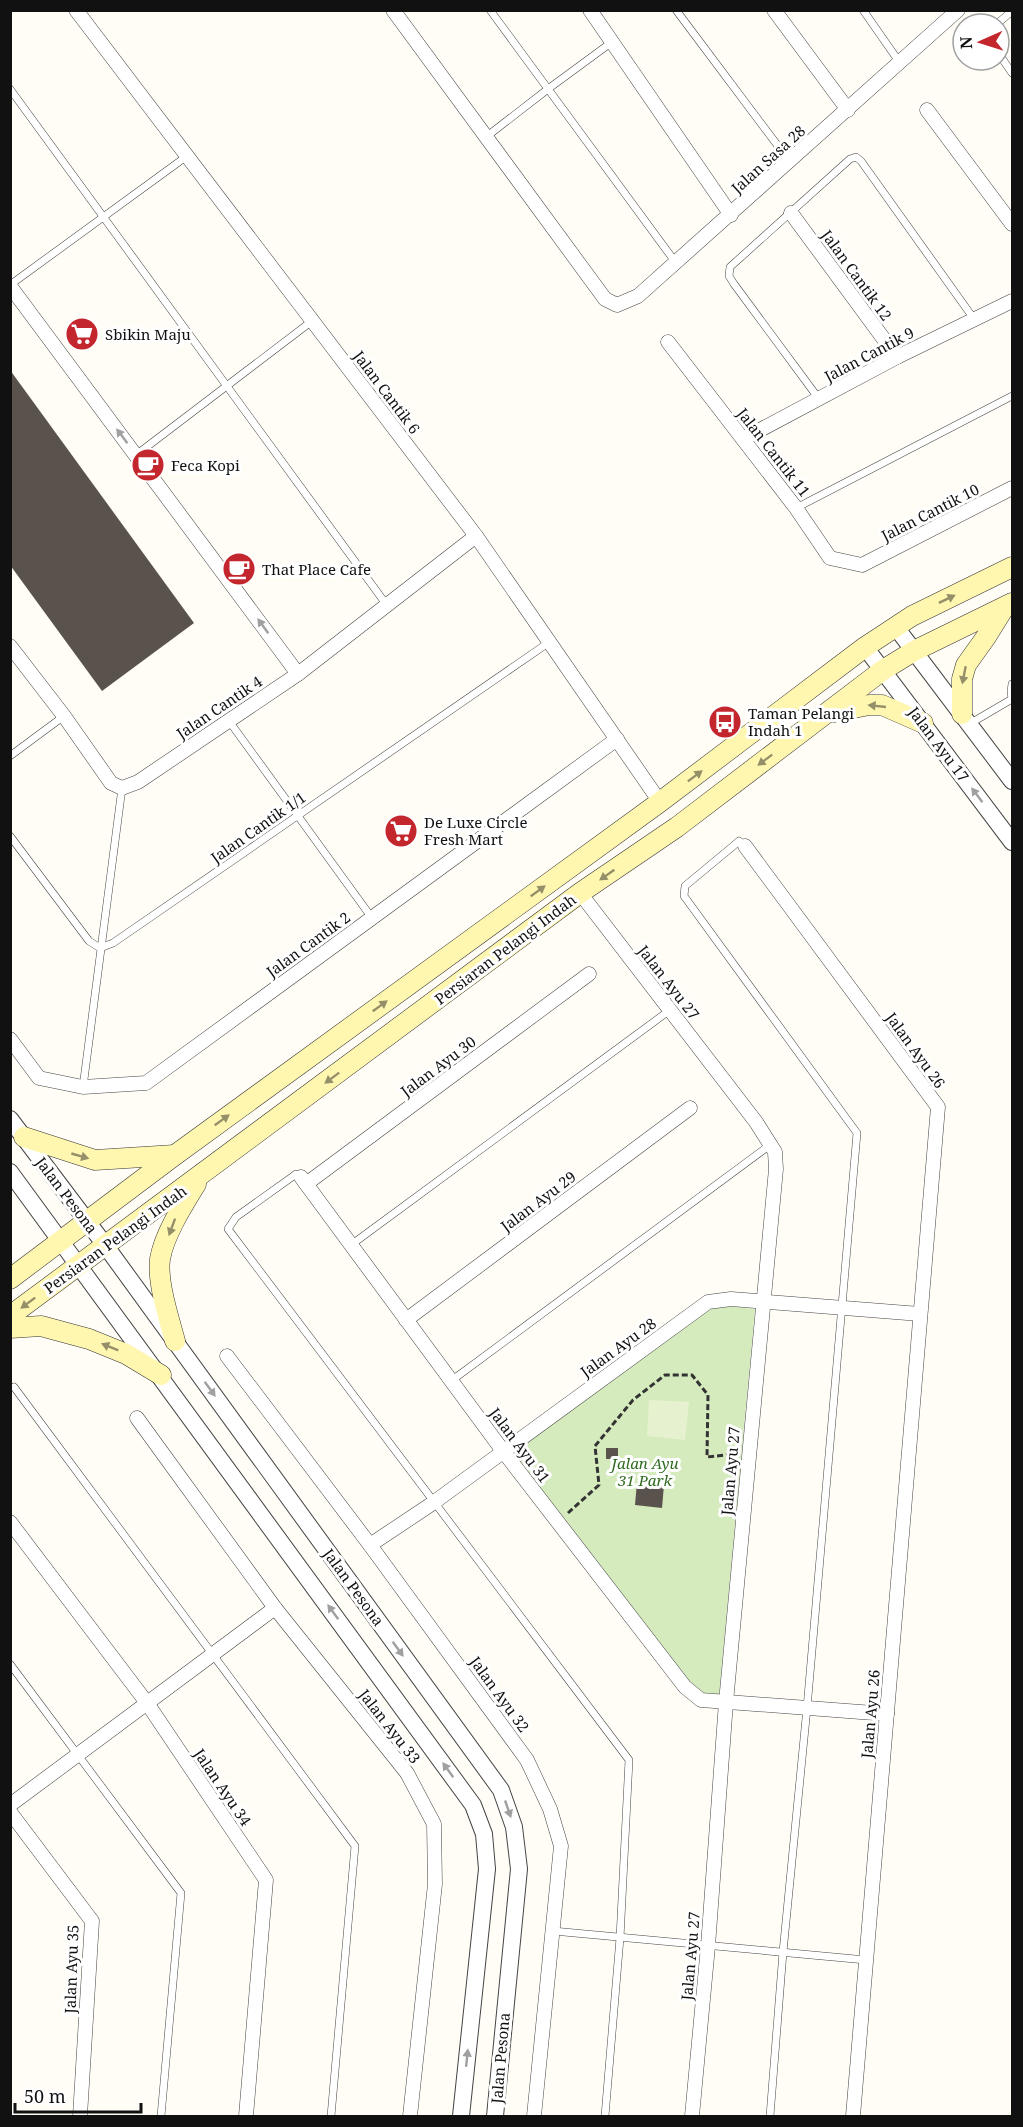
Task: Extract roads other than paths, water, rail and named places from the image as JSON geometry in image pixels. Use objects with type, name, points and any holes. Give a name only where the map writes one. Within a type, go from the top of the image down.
[{"type":"main road","name":"Persiaran Pelangi Indah","points":[[10,1279],[175,1155],[660,802],[865,646],[895,626],[1012,567]]},
{"type":"main road","name":"Persiaran Pelangi Indah","points":[[10,1316],[580,893],[693,815],[883,670],[914,651],[1008,605]]},
{"type":"main road","points":[[966,719],[962,679],[966,665],[1008,605]]},
{"type":"main road","points":[[829,712],[882,705],[923,723]]},
{"type":"main road","points":[[660,802],[668,814],[677,817],[693,815]]},
{"type":"main road","points":[[24,1137],[95,1160],[175,1155]]},
{"type":"main road","points":[[175,1341],[163,1293],[160,1260],[174,1219],[200,1176]]},
{"type":"main road","points":[[10,1328],[41,1326],[88,1339],[126,1354],[161,1375]]},
{"type":"street","name":"Jalan Cantik 6","points":[[76,10],[476,536],[660,802]]},
{"type":"street","points":[[393,10],[605,298],[616,305],[638,297],[732,215]]},
{"type":"street","name":"Jalan Sasa 28","points":[[590,10],[732,215],[956,11]]},
{"type":"street","points":[[774,10],[848,110]]},
{"type":"street","points":[[927,110],[1012,224]]},
{"type":"street","name":"Jalan Cantik 12","points":[[790,213],[897,357]]},
{"type":"street","points":[[10,285],[298,674]]},
{"type":"street","name":"Jalan Cantik 9","points":[[743,439],[897,357],[1012,301]]},
{"type":"street","name":"Jalan Cantik 11","points":[[668,342],[796,508],[830,558],[862,565]]},
{"type":"street","name":"Jalan Cantik 10","points":[[862,565],[1012,488]]},
{"type":"street","name":"Jalan Cantik 4","points":[[122,788],[138,782],[298,674],[476,536]]},
{"type":"street","points":[[895,626],[1012,781]]},
{"type":"street","points":[[10,646],[64,716],[111,783],[122,788]]},
{"type":"street","name":"Jalan Ayu 17","points":[[865,646],[1012,842]]},
{"type":"street","name":"Jalan Cantik 2","points":[[10,1039],[39,1078],[83,1088],[146,1083],[616,739]]},
{"type":"street","name":"Jalan Ayu 26","points":[[745,846],[938,1107],[853,2116]]},
{"type":"street","name":"Jalan Ayu 27","points":[[580,893],[756,1122],[775,1152],[776,1169],[726,1702],[708,1946],[692,2116]]},
{"type":"street","name":"Jalan Ayu 30","points":[[303,1181],[589,974]]},
{"type":"street","name":"Jalan Ayu 29","points":[[406,1320],[690,1108]]},
{"type":"street","name":"Jalan Pesona","points":[[10,1119],[105,1245],[501,1790],[514,1827],[519,1869],[495,2116]]},
{"type":"street","name":"Jalan Pesona","points":[[10,1172],[80,1264],[473,1805],[484,1834],[487,1869],[461,2116]]},
{"type":"street","name":"Jalan Ayu 31","points":[[303,1181],[503,1451],[685,1687],[701,1700],[887,1714]]},
{"type":"street","name":"Jalan Ayu 28","points":[[370,1545],[433,1503],[708,1302],[731,1299],[763,1303]]},
{"type":"street","points":[[763,1303],[920,1314]]},
{"type":"street","name":"Jalan Ayu 32","points":[[227,1356],[370,1545],[527,1760],[550,1809],[561,1846],[534,2116]]},
{"type":"street","name":"Jalan Ayu 33","points":[[137,1418],[275,1608],[407,1773],[434,1824],[435,1884],[410,2116]]},
{"type":"street","name":"Jalan Ayu 34","points":[[10,1522],[147,1703],[266,1880],[246,2116]]},
{"type":"street","points":[[10,1805],[275,1608]]},
{"type":"street","name":"Jalan Ayu 35","points":[[10,1812],[92,1921],[80,2116]]},
{"type":"lane","points":[[490,10],[676,263]]},
{"type":"lane","points":[[676,10],[790,162]]},
{"type":"lane","points":[[863,10],[900,63]]},
{"type":"lane","points":[[486,137],[612,42]]},
{"type":"lane","points":[[10,89],[386,604]]},
{"type":"lane","points":[[10,285],[187,156]]},
{"type":"lane","points":[[819,399],[729,276],[730,267],[850,159],[856,156],[861,161],[974,319]]},
{"type":"lane","points":[[136,455],[312,321]]},
{"type":"lane","points":[[796,508],[1012,396]]},
{"type":"lane","name":"Jalan Cantik 1/1","points":[[100,948],[113,943],[548,643]]},
{"type":"lane","points":[[966,719],[1012,699],[1012,684]]},
{"type":"lane","points":[[10,756],[64,716]]},
{"type":"lane","points":[[228,720],[372,918]]},
{"type":"lane","points":[[83,1088],[122,788]]},
{"type":"lane","points":[[10,836],[88,941],[100,948]]},
{"type":"lane","points":[[745,846],[739,841],[685,886],[684,896],[857,1133],[770,2116]]},
{"type":"lane","points":[[351,1245],[670,1010]]},
{"type":"lane","points":[[451,1381],[770,1145]]},
{"type":"lane","points":[[303,1181],[296,1174],[236,1217],[228,1229],[629,1760],[620,1938],[605,2116]]},
{"type":"lane","points":[[14,1387],[355,1845],[331,2116]]},
{"type":"lane","points":[[10,1664],[181,1893],[161,2116]]},
{"type":"lane","points":[[554,1931],[866,1960]]},
{"type":"place","name":"Sbikin Maju","points":[[82,334]]},
{"type":"place","name":"Feca Kopi","points":[[148,465]]},
{"type":"place","name":"That Place Cafe","points":[[239,569]]},
{"type":"place","name":"Taman Pelangi Indah 1","points":[[725,722]]},
{"type":"place","name":"De Luxe Circle Fresh Mart","points":[[401,831]]},
{"type":"park label","name":"Jalan Ayu 31 Park","points":[[645,1472]]}]
